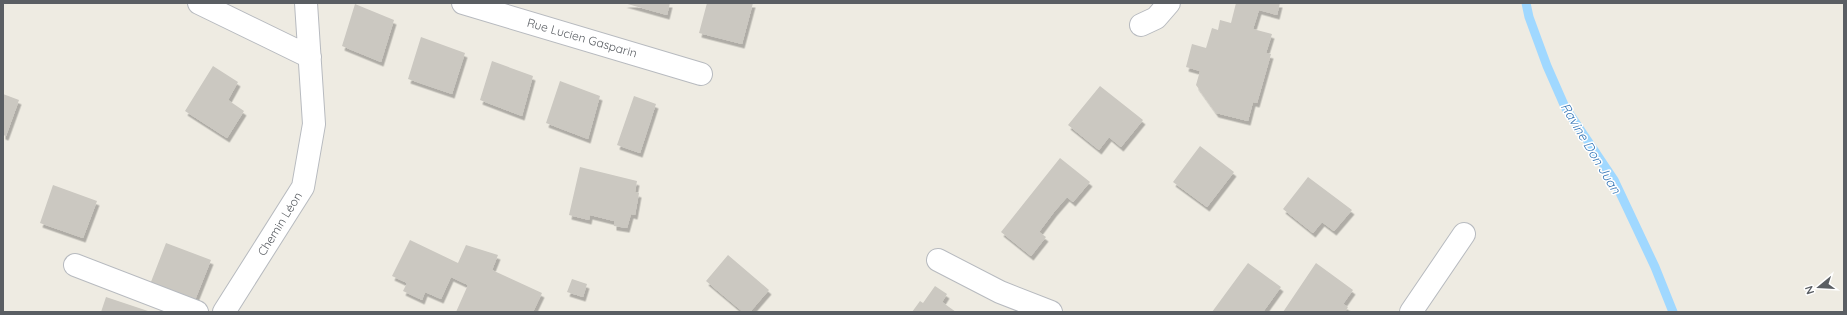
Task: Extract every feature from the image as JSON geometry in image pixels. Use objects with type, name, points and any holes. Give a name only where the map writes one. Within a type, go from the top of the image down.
[{"type":"street","points":[[199,3],[310,57]]},
{"type":"street","name":"Chemin Léon","points":[[224,312],[303,187],[314,124],[306,3]]},
{"type":"street","name":"Rue Lucien Gasparin","points":[[463,3],[701,74]]},
{"type":"street","points":[[1141,25],[1156,18],[1169,3]]},
{"type":"street","points":[[1411,312],[1464,234]]},
{"type":"street","points":[[938,260],[1000,292],[1051,312]]},
{"type":"street","points":[[75,265],[197,312]]},
{"type":"building","points":[[624,3],[670,3],[667,15]]},
{"type":"building","points":[[707,3],[753,3],[742,44],[699,33]]},
{"type":"building","points":[[1236,3],[1280,3],[1277,15],[1259,10],[1253,29],[1272,34],[1266,53],[1271,54],[1257,103],[1253,102],[1248,121],[1216,113],[1196,85],[1200,71],[1186,67],[1192,44],[1206,48],[1212,28],[1218,30],[1220,20],[1231,23]]},
{"type":"building","points":[[355,4],[394,20],[381,62],[342,46]]},
{"type":"building","points":[[421,37],[465,53],[452,94],[408,79]]},
{"type":"building","points":[[492,61],[533,76],[522,116],[480,100]]},
{"type":"building","points":[[213,66],[238,82],[228,100],[244,111],[227,138],[185,111]]},
{"type":"building","points":[[560,81],[600,96],[588,139],[546,123]]},
{"type":"building","points":[[1100,86],[1143,120],[1121,147],[1109,137],[1099,150],[1068,125]]},
{"type":"building","points":[[3,94],[19,100],[6,136],[3,135]]},
{"type":"building","points":[[634,96],[656,104],[640,153],[617,145]]},
{"type":"building","points":[[1200,146],[1234,172],[1207,207],[1173,182]]},
{"type":"building","points":[[1060,158],[1090,182],[1073,202],[1067,197],[1054,212],[1039,232],[1046,237],[1031,256],[1001,232]]},
{"type":"building","points":[[580,167],[637,181],[635,192],[639,193],[635,215],[631,214],[627,228],[614,226],[614,221],[590,215],[589,220],[569,215]]},
{"type":"building","points":[[1308,177],[1352,210],[1334,231],[1322,222],[1313,233],[1283,209]]},
{"type":"building","points":[[53,185],[97,201],[83,238],[40,223]]},
{"type":"building","points":[[410,240],[458,263],[466,245],[498,255],[492,270],[542,293],[533,312],[456,312],[468,285],[451,277],[441,299],[425,292],[422,300],[403,291],[407,283],[392,276]]},
{"type":"building","points":[[166,243],[211,260],[193,305],[149,287]]},
{"type":"building","points":[[728,255],[769,290],[750,312],[743,312],[706,281]]},
{"type":"building","points":[[1248,263],[1281,287],[1263,312],[1212,312]]},
{"type":"building","points":[[1316,263],[1353,290],[1343,304],[1348,307],[1345,312],[1283,312]]},
{"type":"building","points":[[572,279],[587,284],[583,297],[567,292]]},
{"type":"building","points":[[935,286],[947,294],[942,302],[956,312],[912,312],[920,301],[923,303]]},
{"type":"building","points":[[106,297],[151,312],[101,312]]},
{"type":"waterway","name":"Ravine Don Juan","points":[[1526,3],[1529,17],[1547,66],[1565,107],[1614,180],[1655,267],[1673,312]]}]
